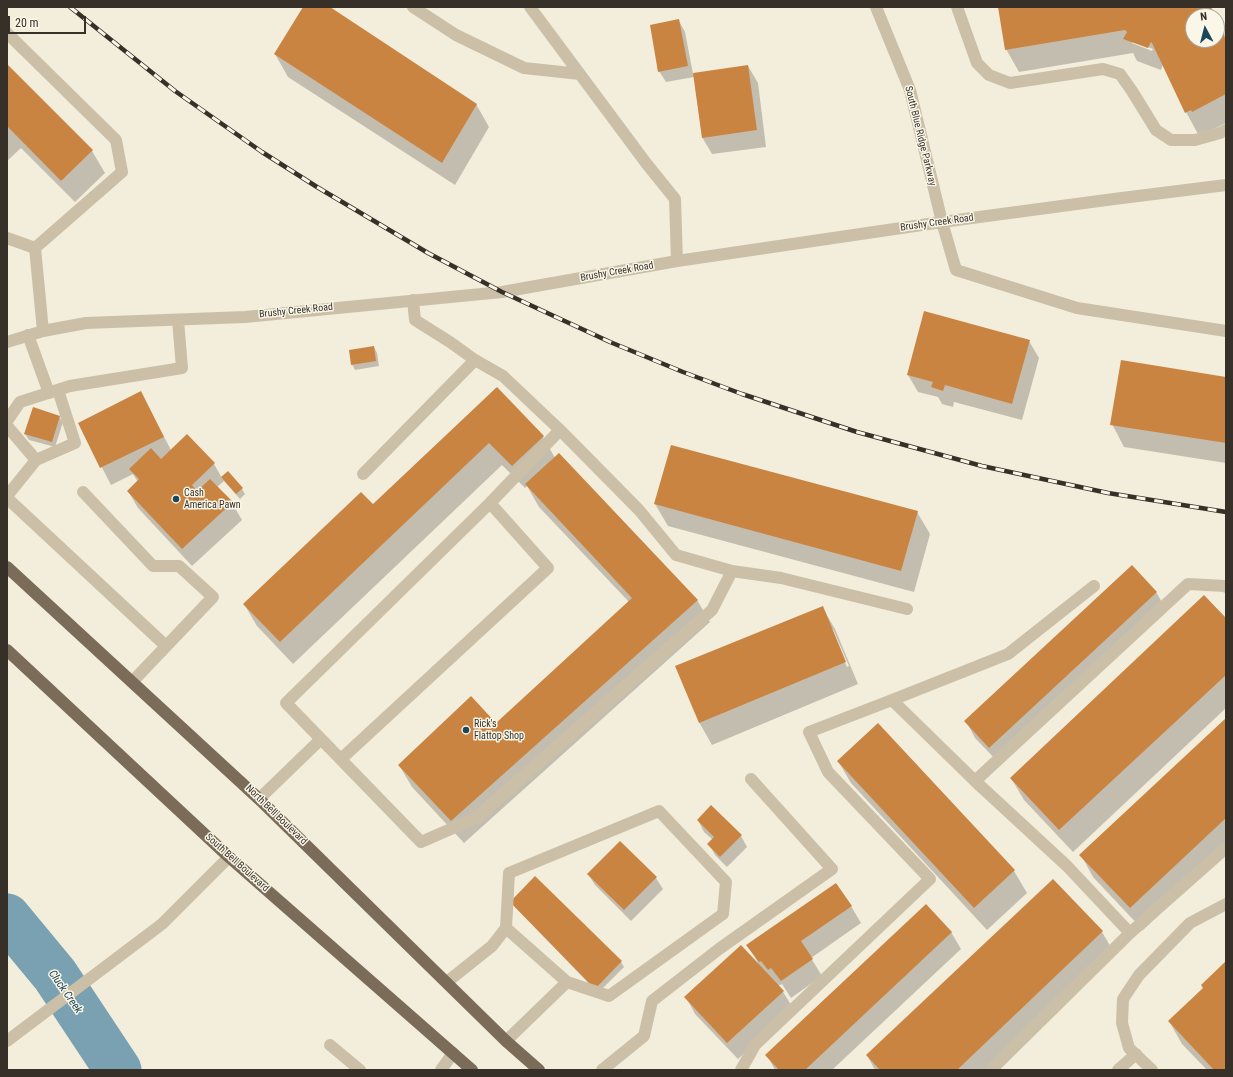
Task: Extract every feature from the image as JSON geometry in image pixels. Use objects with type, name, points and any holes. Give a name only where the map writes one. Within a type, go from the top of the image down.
[{"type":"main road","name":"North Bell Boulevard","points":[[7,567],[259,799],[506,1041],[539,1070]]},
{"type":"main road","name":"South Bell Boulevard","points":[[7,650],[229,857],[472,1070]]},
{"type":"street","points":[[413,7],[456,35],[524,68],[580,74]]},
{"type":"street","points":[[530,7],[646,163],[675,199],[677,261]]},
{"type":"street","name":"South Blue Ridge Parkway","points":[[876,7],[910,90],[942,222],[956,270],[1077,308],[1226,331]]},
{"type":"street","points":[[957,7],[977,63],[988,75],[1010,83],[1103,69],[1120,74],[1156,130],[1171,140],[1194,140],[1226,130]]},
{"type":"street","points":[[7,33],[116,140],[122,172],[35,248]]},
{"type":"street","name":"Brushy Creek Road","points":[[7,342],[43,331],[86,324],[245,317],[502,292],[677,261],[942,222],[1226,185]]},
{"type":"street","points":[[7,238],[35,248]]},
{"type":"street","points":[[35,248],[43,331]]},
{"type":"street","points":[[413,300],[415,320],[475,360],[503,376],[560,430],[639,510],[676,555],[732,571],[781,578],[907,609]]},
{"type":"street","points":[[7,421],[20,402],[70,386],[182,368],[178,320]]},
{"type":"street","points":[[28,335],[75,443],[36,460],[7,497],[166,646]]},
{"type":"street","points":[[363,474],[475,360]]},
{"type":"street","points":[[7,426],[36,460]]},
{"type":"street","points":[[560,430],[490,502],[286,703],[421,842],[476,818],[712,610],[732,571]]},
{"type":"street","points":[[83,492],[154,566],[179,566],[213,597],[132,682]]},
{"type":"street","points":[[341,759],[548,568],[490,502]]},
{"type":"street","points":[[975,781],[1188,584],[1226,587]]},
{"type":"street","points":[[741,1070],[755,1044],[930,879],[828,772],[809,732],[1008,654],[1094,586]]},
{"type":"street","points":[[892,700],[975,781],[1067,866],[1130,933]]},
{"type":"street","points":[[259,799],[321,739]]},
{"type":"street","points":[[602,1070],[644,1036],[652,1001],[719,949],[832,869],[751,779]]},
{"type":"street","points":[[447,982],[492,946],[506,928],[509,873],[659,811],[726,882],[723,914],[609,996],[567,982],[506,928]]},
{"type":"street","points":[[991,1070],[1130,933],[1226,848]]},
{"type":"street","points":[[7,1041],[162,924],[229,857]]},
{"type":"street","points":[[1152,1070],[1130,1048],[1122,1023],[1123,998],[1139,975],[1190,923],[1226,904]]},
{"type":"street","points":[[506,1041],[567,982]]},
{"type":"street","points":[[330,1045],[360,1070]]},
{"type":"street","points":[[441,1070],[453,1053]]},
{"type":"street","points":[[1118,1070],[1136,1054]]},
{"type":"building","points":[[303,7],[330,7],[477,104],[442,163],[274,54]]},
{"type":"building","points":[[998,7],[1211,7],[1185,8],[1185,48],[1225,48],[1225,38],[1226,94],[1192,112],[1191,110],[1185,113],[1152,43],[1151,42],[1148,48],[1123,39],[1127,32],[1125,30],[1005,50]]},
{"type":"building","points":[[679,19],[688,66],[658,72],[650,25]]},
{"type":"building","points":[[7,64],[93,150],[61,181],[7,126]]},
{"type":"building","points":[[748,65],[757,130],[702,138],[693,73]]},
{"type":"building","points":[[924,311],[1030,340],[1012,404],[945,385],[943,391],[931,387],[933,382],[907,375]]},
{"type":"building","points":[[374,346],[376,361],[351,365],[349,350]]},
{"type":"building","points":[[1121,360],[1226,377],[1226,443],[1110,425]]},
{"type":"building","points":[[497,387],[544,436],[512,466],[489,443],[280,642],[243,604],[361,492],[373,504]]},
{"type":"building","points":[[141,391],[164,437],[100,468],[78,423]]},
{"type":"building","points":[[33,407],[60,416],[52,442],[24,434]]},
{"type":"building","points":[[187,434],[215,463],[192,485],[197,491],[210,479],[233,502],[182,549],[127,491],[139,479],[129,469],[151,448],[161,459]]},
{"type":"building","points":[[671,445],[918,511],[901,571],[654,504]]},
{"type":"building","points":[[559,453],[698,600],[451,821],[398,765],[471,696],[496,723],[632,598],[525,484]]},
{"type":"building","points":[[228,471],[243,488],[236,494],[221,477]]},
{"type":"building","points":[[1132,565],[1157,592],[989,748],[964,721]]},
{"type":"building","points":[[1204,595],[1226,618],[1226,675],[1059,830],[1010,778]]},
{"type":"building","points":[[823,606],[846,662],[699,723],[675,666]]},
{"type":"building","points":[[1226,718],[1226,818],[1130,908],[1079,855]]},
{"type":"building","points":[[878,723],[1015,870],[974,908],[837,761]]},
{"type":"building","points":[[711,805],[742,835],[720,857],[707,844],[714,837],[697,820]]},
{"type":"building","points":[[620,841],[657,877],[624,910],[587,874]]},
{"type":"building","points":[[535,876],[622,961],[595,989],[510,902]]},
{"type":"building","points":[[1053,879],[1103,931],[957,1070],[880,1070],[866,1055]]},
{"type":"building","points":[[836,883],[852,906],[801,941],[813,959],[781,981],[771,968],[768,970],[761,961],[759,962],[746,945]]},
{"type":"building","points":[[926,904],[952,932],[805,1070],[779,1070],[765,1055]]},
{"type":"building","points":[[741,945],[784,991],[727,1043],[684,997]]},
{"type":"building","points":[[1226,961],[1226,1070],[1214,1070],[1168,1021],[1203,988],[1201,985]]},
{"type":"waterway","name":"Cluck Creek","points":[[7,917],[55,975],[118,1070]]},
{"type":"railway","points":[[70,7],[175,91],[262,152],[317,187],[428,253],[502,292],[610,342],[742,394],[857,432],[982,466],[1108,493],[1226,512]]},
{"type":"place","name":"Cash America Pawn","points":[[176,499]]},
{"type":"place","name":"Rick's Flattop Shop","points":[[466,730]]}]
